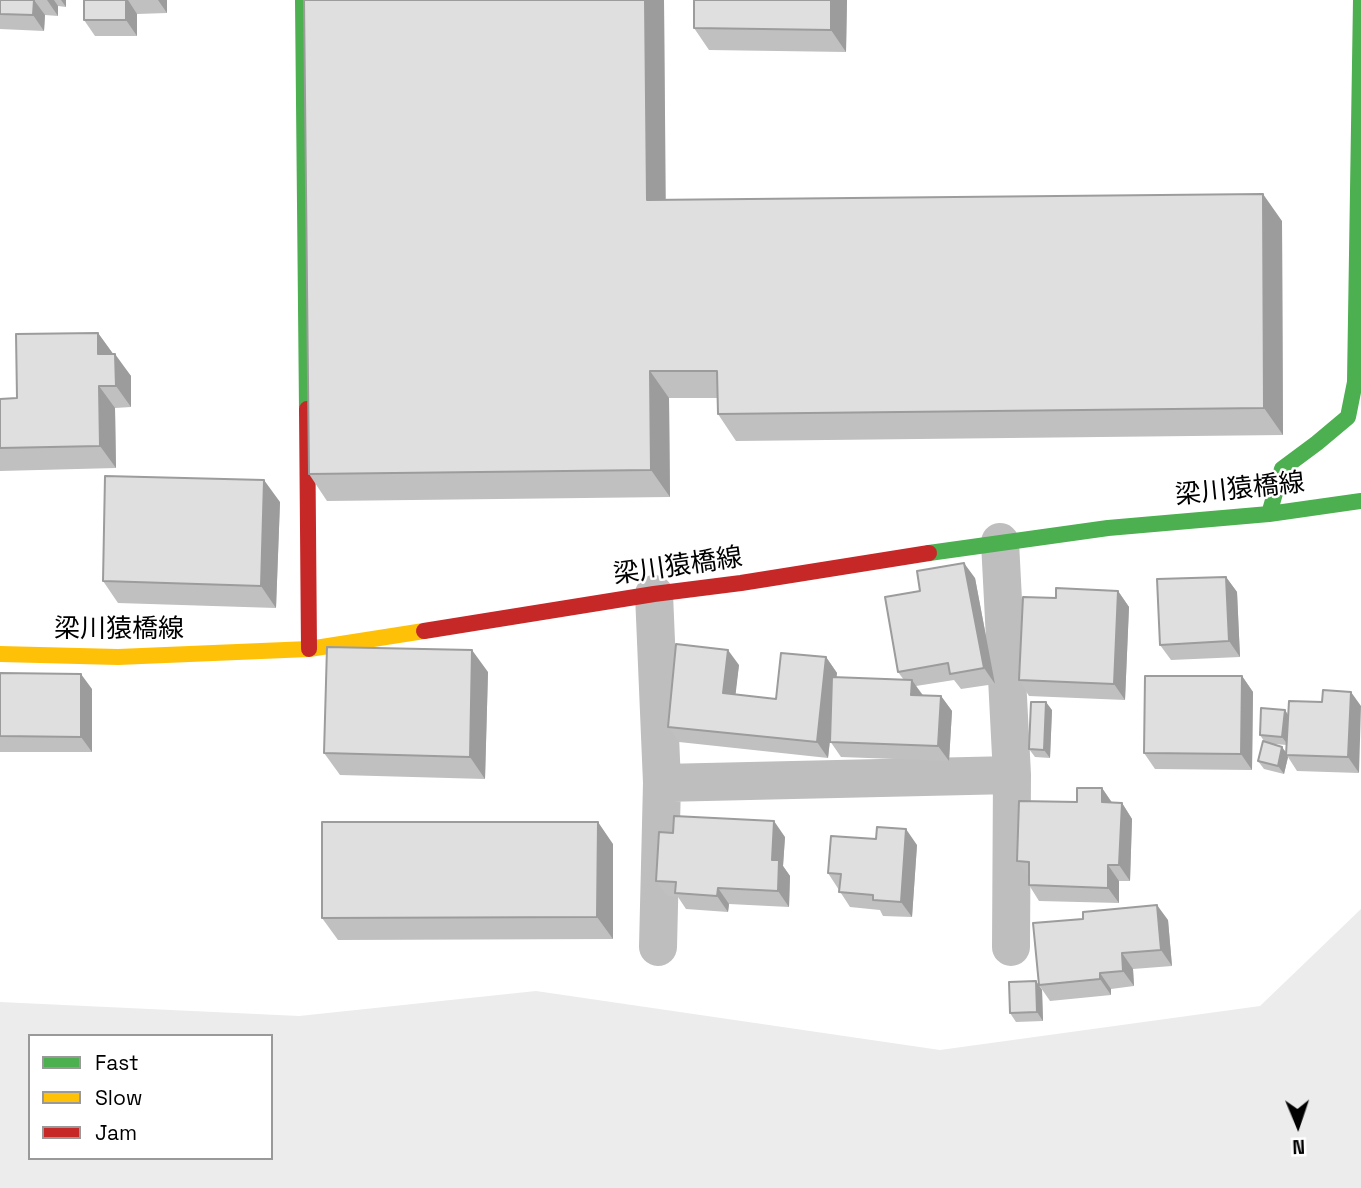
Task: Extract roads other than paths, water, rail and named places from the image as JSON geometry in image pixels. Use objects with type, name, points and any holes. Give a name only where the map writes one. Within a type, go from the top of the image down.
[{"type":"main road","points":[[303,0],[309,649]]},
{"type":"main road","points":[[1269,514],[1282,469],[1348,417],[1355,382],[1361,0]]},
{"type":"main road","name":"梁川猿橋線","points":[[0,654],[118,657],[309,649],[1000,542],[1108,528],[1269,514],[1361,501]]},
{"type":"street","points":[[1000,542],[1012,775],[1012,947]]},
{"type":"street","points":[[654,594],[662,783],[658,947]]},
{"type":"street","points":[[662,783],[1012,775]]}]
